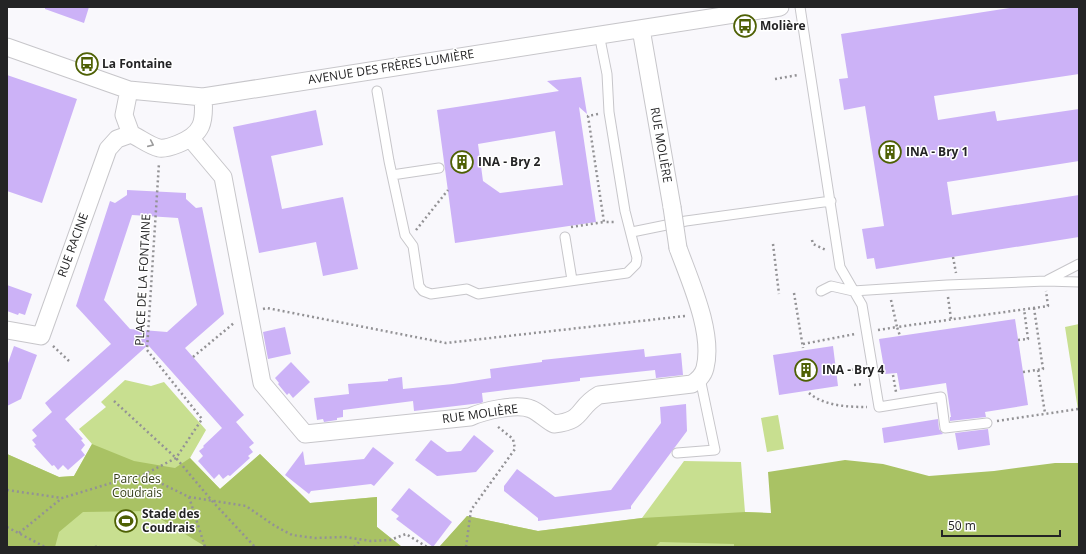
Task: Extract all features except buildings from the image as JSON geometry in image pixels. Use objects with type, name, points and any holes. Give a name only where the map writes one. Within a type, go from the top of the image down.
[{"type":"street","name":"AVENUE DES FRÈRES LUMIÈRE","points":[[7,47],[129,90],[203,97],[599,34],[641,29],[780,7]]},
{"type":"street","name":"RUE MOLIÈRE","points":[[191,139],[222,177],[262,383],[305,434],[470,416],[480,412],[520,406],[532,409],[554,424],[569,423],[576,419],[590,400],[599,395],[692,384],[700,378],[705,369],[707,355],[703,314],[678,248],[641,29]]},
{"type":"street","points":[[129,90],[124,115],[131,134],[160,148],[191,139],[199,129],[204,116],[203,97]]},
{"type":"street","name":"RUE RACINE","points":[[41,336],[108,149],[117,139],[131,134]]},
{"type":"street","points":[[7,330],[41,336]]},
{"type":"lane","points":[[800,7],[840,267],[862,305],[870,332],[879,407],[941,397],[945,428],[987,423]]},
{"type":"lane","points":[[377,91],[392,175],[405,235],[413,246],[419,286],[424,292],[431,294],[467,289],[478,294],[627,273],[636,264],[637,258],[628,219],[609,112],[607,74],[599,34]]},
{"type":"lane","points":[[392,175],[439,168]]},
{"type":"lane","points":[[632,232],[686,221],[831,201]]},
{"type":"lane","points":[[564,236],[572,280]]},
{"type":"lane","points":[[1046,286],[1079,264]]},
{"type":"lane","points":[[821,291],[831,286],[853,291],[889,288],[1046,286],[1079,282]]},
{"type":"lane","points":[[677,453],[715,450],[700,378]]},
{"type":"path","points":[[775,79],[796,76]]},
{"type":"path","points":[[604,222],[588,116],[609,112]]},
{"type":"path","name":"PLACE DE LA FONTAINE","points":[[160,148],[147,350],[202,419],[176,458]]},
{"type":"path","points":[[408,239],[448,190]]},
{"type":"path","points":[[564,236],[563,228],[628,219]]},
{"type":"path","points":[[773,244],[779,294]]},
{"type":"path","points":[[953,257],[956,270]]},
{"type":"path","points":[[803,344],[897,327],[1048,306],[1046,286]]},
{"type":"path","points":[[889,288],[900,336]]},
{"type":"path","points":[[794,293],[803,348]]},
{"type":"path","points":[[948,293],[951,319]]},
{"type":"path","points":[[192,357],[248,313],[267,308],[446,343],[703,314]]},
{"type":"path","points":[[1023,372],[1043,369],[1034,308]]},
{"type":"path","points":[[1018,340],[1028,339],[1024,309]]},
{"type":"path","points":[[41,336],[69,360]]},
{"type":"path","points":[[851,370],[861,368]]},
{"type":"path","points":[[1038,370],[1045,413]]},
{"type":"path","points":[[893,375],[898,404]]},
{"type":"path","points":[[854,385],[864,384]]},
{"type":"path","points":[[809,393],[814,397],[837,405],[879,407]]},
{"type":"path","points":[[114,401],[176,458],[213,502],[255,547]]},
{"type":"path","points":[[987,423],[1078,409]]},
{"type":"path","points":[[466,547],[471,510],[515,448],[513,439],[480,412]]},
{"type":"path","points":[[19,533],[62,498],[128,478],[143,475],[176,458]]},
{"type":"path","points":[[143,475],[189,497],[246,506],[275,526],[292,535],[315,538],[345,537],[371,541],[390,540],[406,534],[427,547]]},
{"type":"path","points":[[7,490],[62,498]]},
{"type":"path","points":[[189,497],[205,547]]},
{"type":"path","points":[[7,527],[45,547]]},
{"type":"path","points":[[354,547],[362,540]]},
{"type":"path","points":[[95,547],[100,546]]},
{"type":"green space","points":[[1079,324],[1079,410],[1078,410],[1065,327]]},
{"type":"green space","name":"Parc des Coudrais","points":[[125,380],[151,386],[164,382],[206,430],[190,458],[220,489],[260,454],[310,503],[377,497],[377,527],[402,547],[7,547],[7,454],[59,477],[74,476],[92,444],[79,429],[106,407],[101,402]]},
{"type":"green space","points":[[778,415],[784,449],[767,452],[761,418]]},
{"type":"green space","name":"Parc des Coudrais","points":[[92,444],[134,461],[175,468],[190,458],[220,489],[260,454],[310,503],[377,497],[377,527],[402,547],[206,547],[148,511],[83,512],[59,532],[55,547],[7,547],[7,454],[59,477],[74,476]]},
{"type":"green space","points":[[845,460],[883,464],[929,476],[994,471],[1055,463],[1079,463],[1079,547],[734,547],[734,544],[660,542],[655,547],[439,547],[467,516],[538,531],[642,518],[745,512],[771,513],[768,472]]},
{"type":"green space","points":[[684,461],[741,462],[745,512],[1079,526],[1079,547],[440,547],[467,516],[538,531],[642,518]]},
{"type":"place","name":"Molière","points":[[745,26]]},
{"type":"place","name":"La Fontaine","points":[[87,64]]},
{"type":"place","name":"INA - Bry 1","points":[[890,152]]},
{"type":"place","name":"INA - Bry 2","points":[[462,162]]},
{"type":"place","name":"INA - Bry 4","points":[[806,370]]},
{"type":"place","name":"Stade des Coudrais","points":[[126,521]]}]
